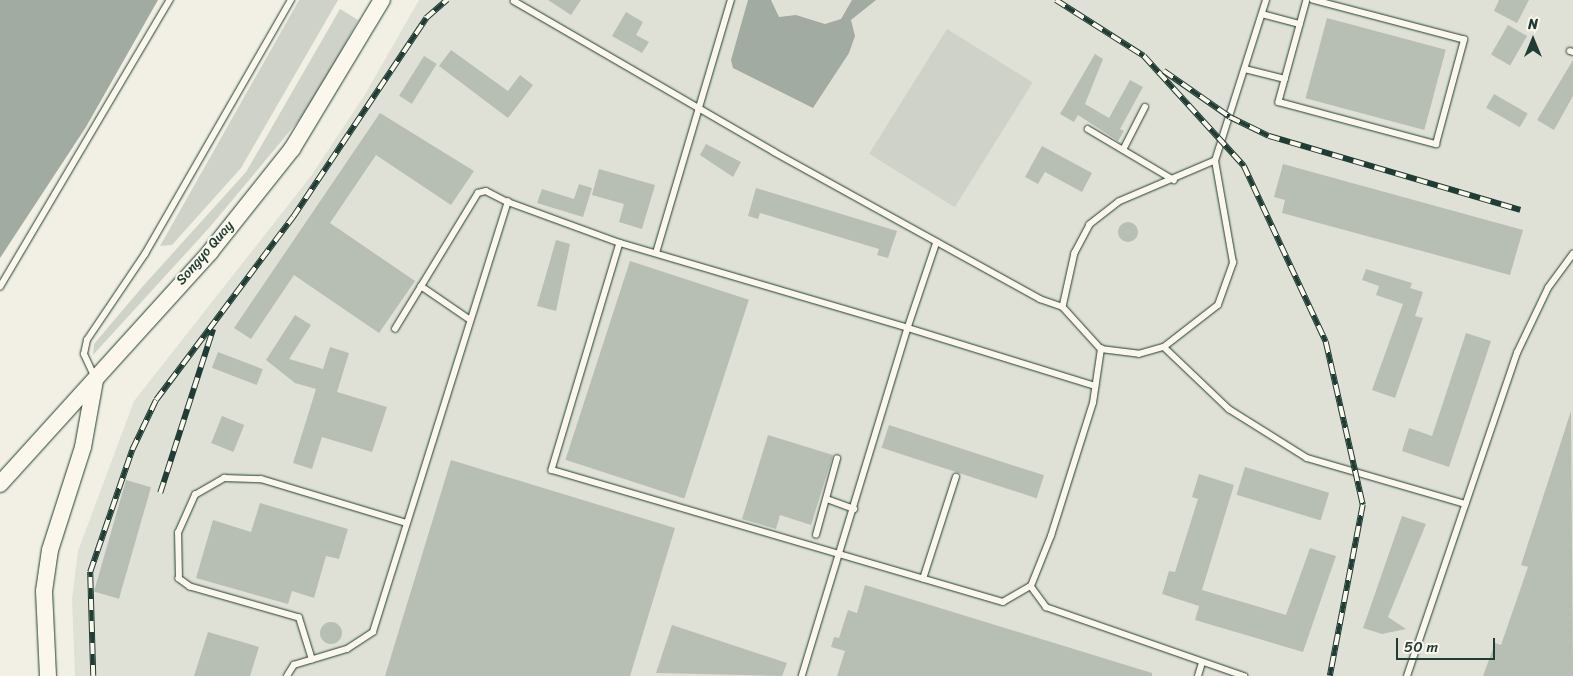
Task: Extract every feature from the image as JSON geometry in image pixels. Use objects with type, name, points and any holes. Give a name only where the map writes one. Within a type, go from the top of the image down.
[{"type":"main road","name":"Songyo Quay","points":[[0,484],[210,252],[292,148],[382,0]]},
{"type":"main road","points":[[48,676],[44,591],[50,550],[82,447],[96,379]]},
{"type":"lane","points":[[0,287],[170,0]]},
{"type":"lane","points":[[96,379],[84,354],[87,340],[155,238],[291,0]]},
{"type":"lane","points":[[656,253],[731,0]]},
{"type":"lane","points":[[514,1],[937,242],[1040,299],[1063,307],[1101,349],[1139,354],[1164,347],[1218,305],[1233,263],[1215,161],[1266,0]]},
{"type":"lane","points":[[1307,0],[1279,102],[1436,144],[1464,40],[1313,0]]},
{"type":"lane","points":[[1262,14],[1300,24]]},
{"type":"lane","points":[[1245,69],[1285,79]]},
{"type":"lane","points":[[1123,150],[1145,107]]},
{"type":"lane","points":[[1088,129],[1174,180]]},
{"type":"lane","points":[[1063,307],[1075,253],[1090,225],[1119,202],[1215,161]]},
{"type":"lane","points":[[395,329],[478,193],[486,191],[508,202],[620,243],[908,328],[1095,386]]},
{"type":"lane","points":[[287,676],[294,665],[347,649],[374,632],[469,319],[508,202]]},
{"type":"lane","points":[[802,676],[908,328],[937,242]]},
{"type":"lane","points":[[620,243],[552,470],[1003,602],[1031,586],[1051,536],[1095,386],[1101,349]]},
{"type":"lane","points":[[1407,676],[1518,353],[1548,288],[1573,254]]},
{"type":"lane","points":[[421,286],[469,319]]},
{"type":"lane","points":[[1164,347],[1229,409],[1307,458],[1465,504]]},
{"type":"lane","points":[[816,535],[837,459]]},
{"type":"lane","points":[[923,579],[956,477]]},
{"type":"lane","points":[[312,660],[299,618],[190,587],[179,579],[178,533],[195,495],[224,478],[262,479],[407,523]]},
{"type":"lane","points":[[826,499],[854,509]]},
{"type":"lane","points":[[1031,586],[1046,606],[1202,663],[1244,676]]},
{"type":"lane","points":[[1198,676],[1202,663]]},
{"type":"shaded area","points":[[0,0],[158,0],[86,127],[0,258]]},
{"type":"shaded area","points":[[299,0],[338,0],[241,168],[172,245],[160,246]]},
{"type":"shaded area","points":[[419,0],[1573,0],[1573,676],[75,676],[72,599],[78,551],[134,401],[311,176],[364,96]]},
{"type":"shaded area","points":[[748,0],[771,0],[779,17],[796,15],[825,24],[841,19],[852,0],[876,0],[851,20],[855,36],[849,53],[813,108],[733,68],[731,60]]},
{"type":"shaded area","points":[[340,9],[358,20],[315,101],[209,228],[93,355],[94,344],[144,285],[246,172]]},
{"type":"shaded area","points":[[947,29],[1033,83],[955,207],[869,154]]},
{"type":"building","points":[[548,0],[581,0],[571,15]]},
{"type":"building","points":[[1499,0],[1529,0],[1517,23],[1494,11]]},
{"type":"building","points":[[626,12],[643,22],[636,35],[649,42],[642,53],[612,36]]},
{"type":"building","points":[[1327,18],[1446,50],[1424,130],[1306,98]]},
{"type":"building","points":[[1508,25],[1527,36],[1510,65],[1491,54]]},
{"type":"building","points":[[451,50],[508,91],[520,75],[533,85],[508,118],[439,66]]},
{"type":"building","points":[[1095,54],[1103,59],[1085,104],[1109,118],[1130,80],[1143,87],[1120,129],[1124,131],[1118,141],[1078,115],[1074,122],[1060,114]]},
{"type":"building","points":[[424,56],[437,64],[412,104],[399,96]]},
{"type":"building","points":[[1573,60],[1573,96],[1554,130],[1537,120]]},
{"type":"building","points":[[1494,94],[1528,114],[1520,127],[1486,108]]},
{"type":"building","points":[[380,113],[474,171],[451,205],[376,155],[330,223],[415,281],[379,333],[294,275],[251,339],[234,328]]},
{"type":"building","points":[[706,144],[741,162],[733,177],[700,155]]},
{"type":"building","points":[[1042,146],[1092,173],[1082,192],[1045,172],[1038,184],[1025,177]]},
{"type":"building","points":[[1283,164],[1523,230],[1510,275],[1282,213],[1285,200],[1274,197]]},
{"type":"building","points":[[599,169],[655,185],[642,229],[619,222],[624,204],[592,195]]},
{"type":"building","points":[[579,184],[592,188],[583,217],[537,203],[542,189],[574,199]]},
{"type":"building","points":[[756,188],[897,231],[888,258],[877,255],[879,249],[760,213],[758,219],[748,216]]},
{"type":"building","points":[[1128,222],[1135,225],[1138,232],[1135,239],[1128,242],[1121,239],[1118,232],[1121,225]]},
{"type":"building","points":[[556,240],[570,244],[556,311],[537,306]]},
{"type":"building","points":[[630,261],[749,300],[684,498],[565,460]]},
{"type":"building","points":[[1366,269],[1412,283],[1410,288],[1423,292],[1415,316],[1423,318],[1395,398],[1372,390],[1403,304],[1376,295],[1379,286],[1362,280]]},
{"type":"building","points":[[295,315],[311,325],[289,359],[323,369],[330,347],[349,353],[337,392],[387,407],[372,452],[322,437],[312,469],[293,463],[316,389],[295,383],[266,360]]},
{"type":"building","points":[[1466,333],[1491,341],[1449,467],[1402,451],[1409,428],[1432,436]]},
{"type":"building","points":[[218,352],[263,369],[257,385],[212,368]]},
{"type":"building","points":[[1571,411],[1573,676],[1483,676],[1495,643],[1501,645],[1528,567],[1521,565]]},
{"type":"building","points":[[222,416],[244,425],[233,452],[211,443]]},
{"type":"building","points":[[889,425],[1044,475],[1037,498],[882,448]]},
{"type":"building","points":[[768,435],[833,455],[811,525],[780,515],[776,529],[742,519]]},
{"type":"building","points":[[451,460],[675,528],[630,676],[385,676]]},
{"type":"building","points":[[1245,467],[1329,493],[1321,520],[1237,495]]},
{"type":"building","points":[[1199,474],[1234,485],[1202,590],[1286,615],[1310,548],[1336,556],[1303,652],[1195,620],[1199,606],[1162,594],[1169,571],[1175,572],[1198,499],[1192,497]]},
{"type":"building","points":[[126,480],[151,487],[119,599],[94,592]]},
{"type":"building","points":[[260,503],[348,529],[339,559],[326,556],[314,598],[292,591],[288,604],[196,578],[213,520],[251,532]]},
{"type":"building","points":[[1402,516],[1426,524],[1388,617],[1406,629],[1382,634],[1363,628]]},
{"type":"building","points":[[865,585],[1152,673],[1152,676],[837,676],[845,651],[831,647],[834,637],[839,638],[848,610],[857,613]]},
{"type":"building","points":[[331,622],[339,625],[342,633],[339,641],[331,644],[323,641],[320,633],[323,625]]},
{"type":"building","points":[[672,625],[787,663],[782,676],[656,673]]},
{"type":"building","points":[[208,632],[259,647],[250,676],[194,676]]},
{"type":"railway","points":[[93,676],[90,572],[132,450],[156,400],[293,217],[426,18],[447,0]]},
{"type":"railway","points":[[1056,0],[1144,56],[1244,166],[1326,342],[1363,505],[1330,676]]},
{"type":"railway","points":[[1164,71],[1230,117],[1269,136],[1520,210]]},
{"type":"railway","points":[[160,493],[213,329]]}]
